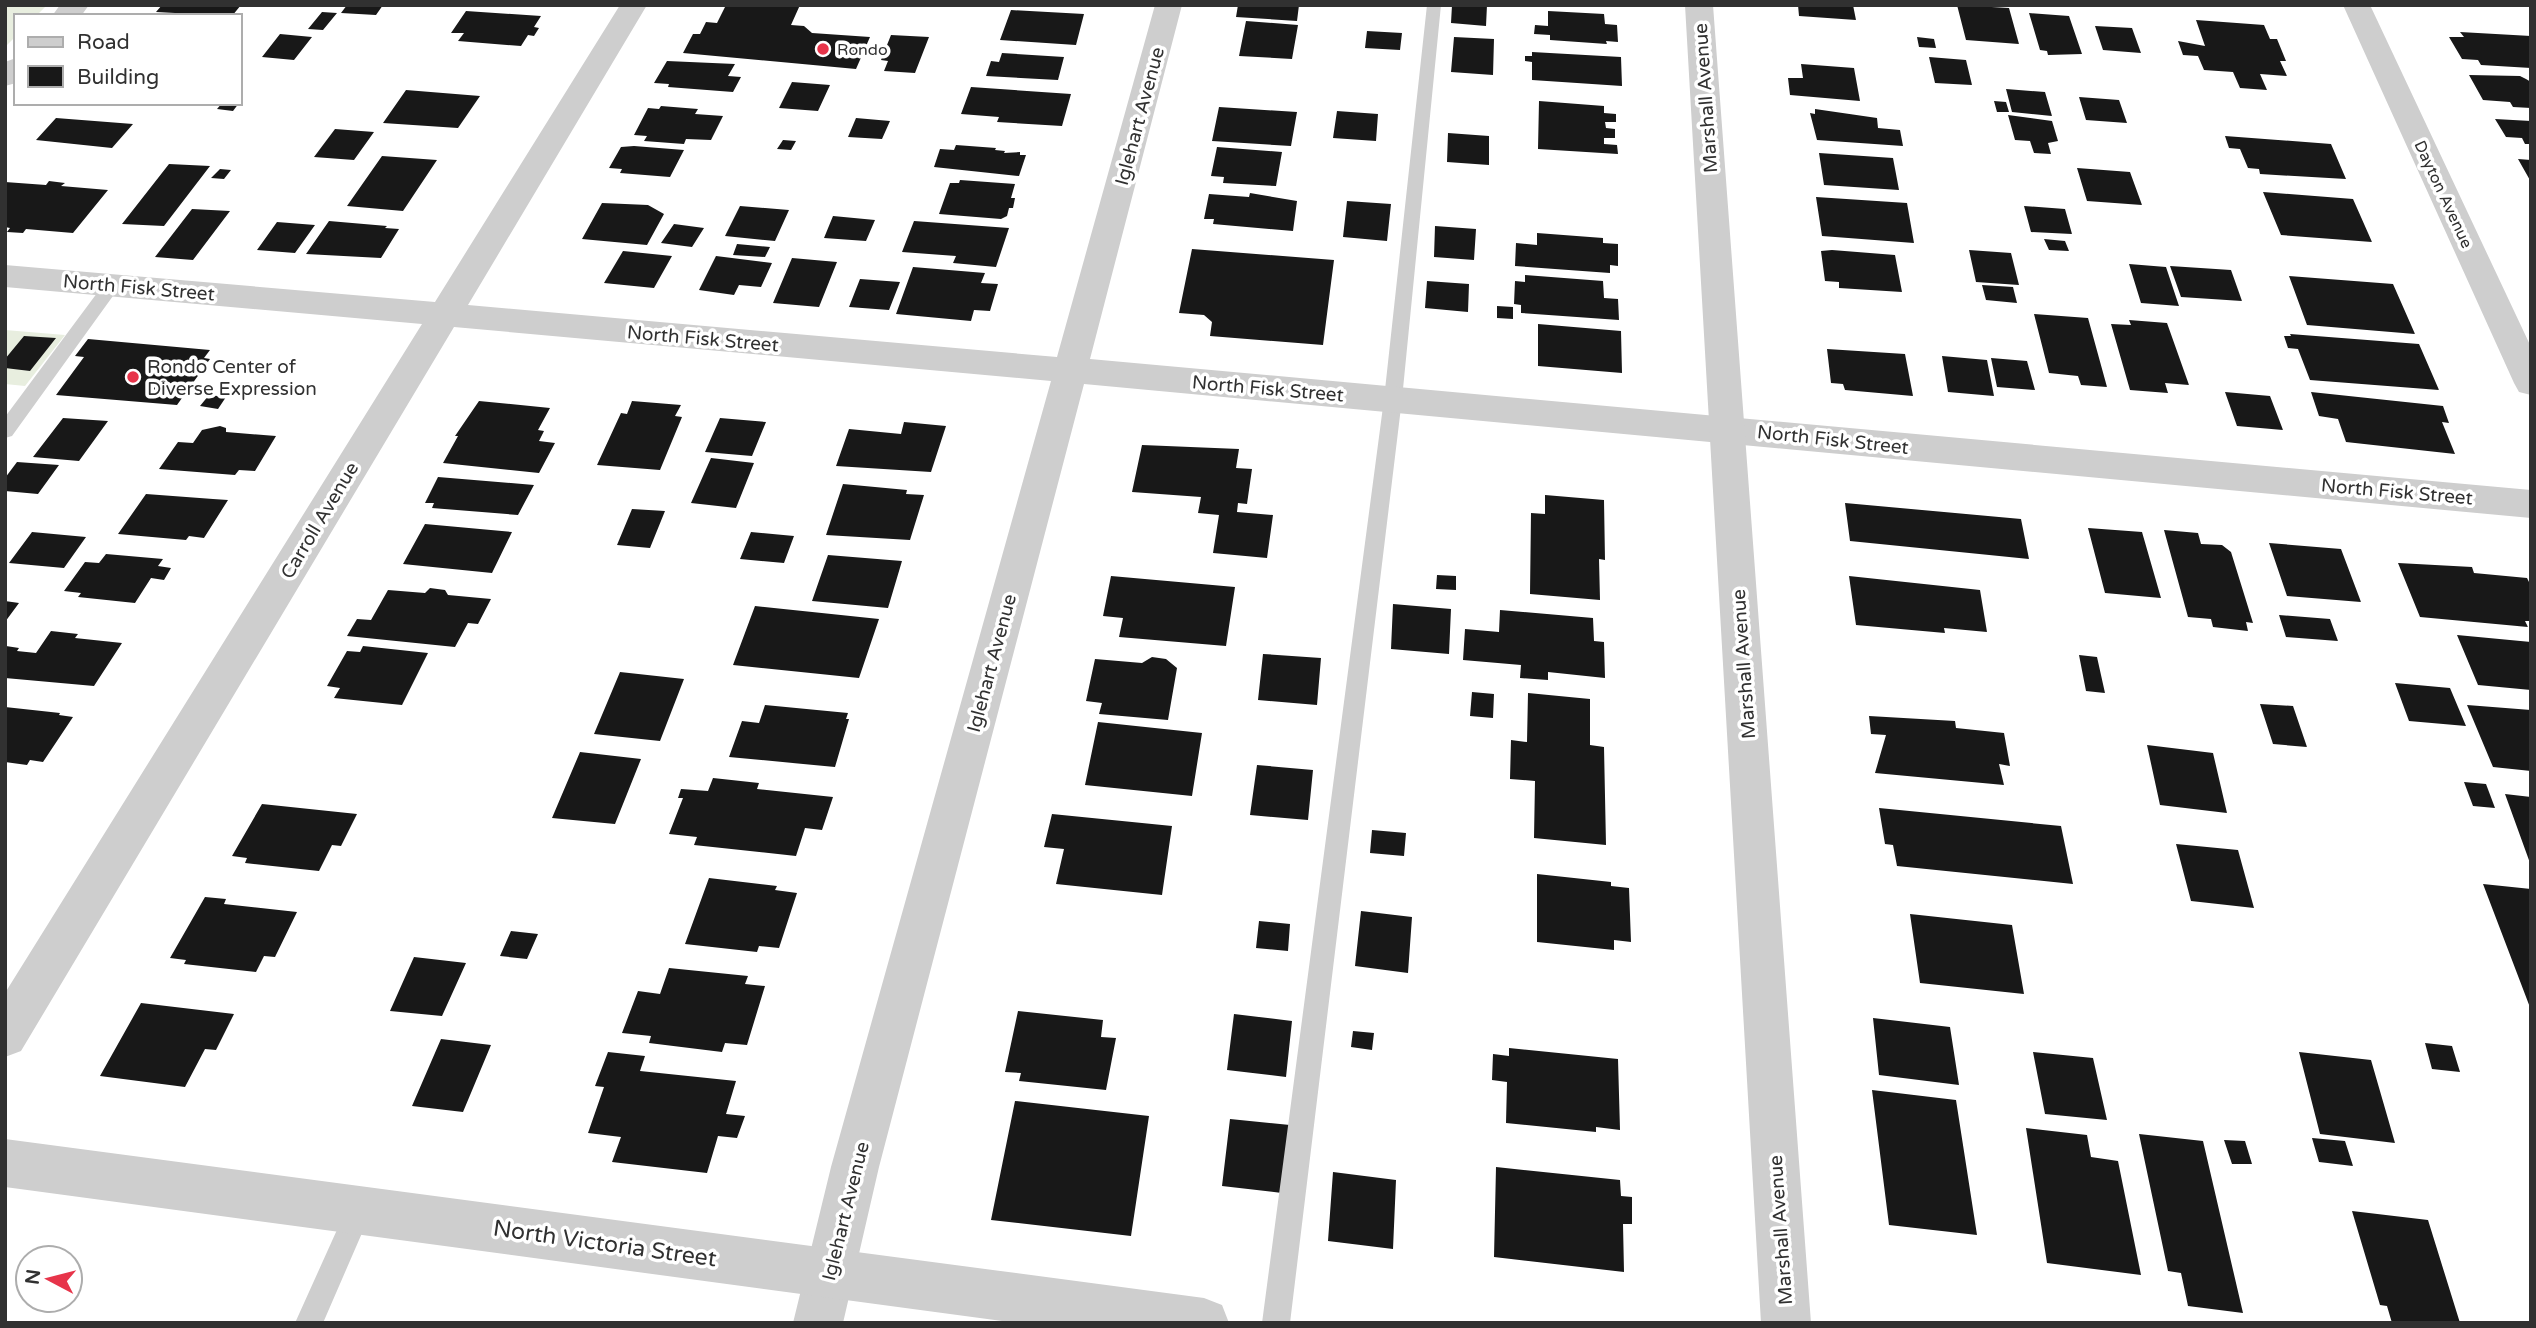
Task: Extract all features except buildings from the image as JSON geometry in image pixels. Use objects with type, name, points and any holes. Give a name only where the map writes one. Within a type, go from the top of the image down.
[{"type":"street","name":"Carroll Avenue","points":[[5,1035],[634,5]]},
{"type":"street","name":"Iglehart Avenue","points":[[818,1323],[858,1154],[1169,5]]},
{"type":"street","name":"Marshall Avenue","points":[[1699,5],[1786,1323]]},
{"type":"street","name":"Dayton Avenue","points":[[2356,5],[2531,383]]},
{"type":"street","name":"North Fisk Street","points":[[5,275],[1727,428],[2531,504]]},
{"type":"street","name":"North Victoria Street","points":[[5,1163],[1204,1323]]},
{"type":"lane","points":[[1276,1323],[1393,399],[1434,5]]},
{"type":"lane","points":[[5,431],[112,285]]},
{"type":"lane","points":[[309,1323],[359,1210]]},
{"type":"green space","points":[[5,5],[47,5],[38,14],[14,14],[14,38],[5,47]]},
{"type":"green space","points":[[5,330],[65,335],[25,386],[5,384]]},
{"type":"place","name":"Rondo","points":[[823,49]]},
{"type":"place","name":"Rondo Center of Diverse Expression","points":[[133,377]]}]
